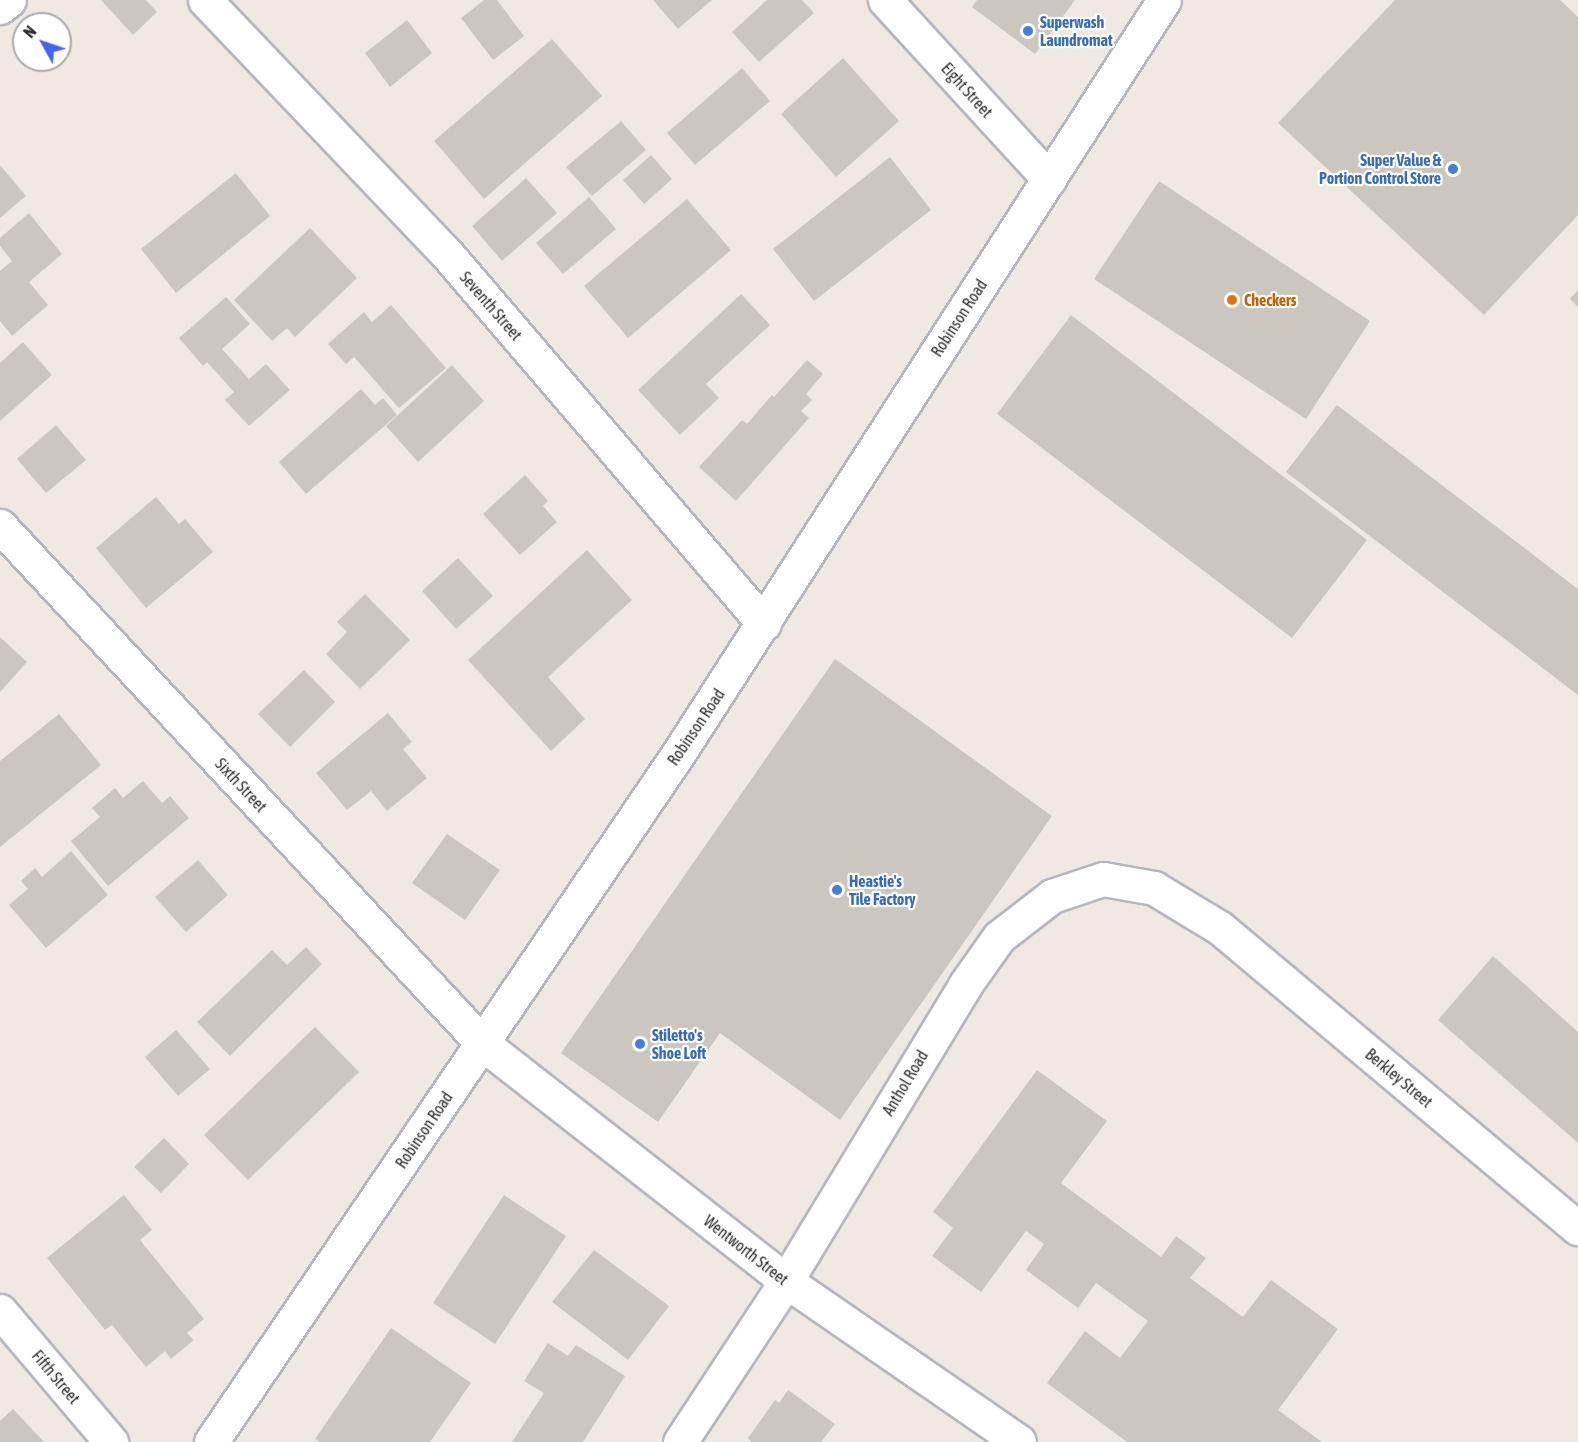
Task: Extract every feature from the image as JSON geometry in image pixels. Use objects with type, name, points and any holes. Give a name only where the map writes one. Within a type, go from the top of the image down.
[{"type":"street","points":[[0,7],[9,0]]},
{"type":"street","name":"Seventh Street","points":[[205,0],[447,254],[764,624]]},
{"type":"street","name":"Eight Street","points":[[885,0],[1049,179]]},
{"type":"street","name":"Robinson Road","points":[[211,1442],[483,1044],[764,624],[1164,0]]},
{"type":"street","name":"Sixth Street","points":[[0,526],[483,1044]]},
{"type":"street","name":"Anthol Road","points":[[680,1442],[786,1281],[965,985],[999,936],[1052,896],[1102,879],[1154,888],[1220,927]]},
{"type":"street","name":"Berkley Street","points":[[1220,927],[1578,1228]]},
{"type":"street","name":"Wentworth Street","points":[[483,1044],[786,1281],[1019,1442]]},
{"type":"street","name":"Fifth Street","points":[[0,1311],[111,1442]]},
{"type":"building","points":[[101,0],[146,0],[157,12],[133,35]]},
{"type":"building","points":[[484,0],[497,0],[524,36],[493,60],[461,18]]},
{"type":"building","points":[[653,0],[712,0],[678,29]]},
{"type":"building","points":[[767,0],[802,0],[814,13],[759,62],[732,32]]},
{"type":"building","name":"Superwash Laundromat","points":[[977,0],[1075,0],[1035,54],[972,7]]},
{"type":"building","name":"Super Value & Portion Control Store","points":[[1395,0],[1560,0],[1578,17],[1578,215],[1484,315],[1278,123]]},
{"type":"building","points":[[407,20],[432,53],[390,87],[365,53]]},
{"type":"building","points":[[552,39],[602,96],[484,199],[434,141]]},
{"type":"building","points":[[843,58],[899,121],[836,177],[781,114]]},
{"type":"building","points":[[742,68],[770,101],[695,165],[667,133]]},
{"type":"building","points":[[621,121],[646,150],[592,196],[566,167]]},
{"type":"building","points":[[651,155],[672,179],[644,204],[623,180]]},
{"type":"building","points":[[890,157],[931,210],[814,301],[773,249]]},
{"type":"building","points":[[0,165],[26,196],[0,218]]},
{"type":"building","points":[[236,173],[270,216],[176,293],[141,249]]},
{"type":"building","points":[[526,178],[557,213],[502,261],[472,226]]},
{"type":"building","name":"Checkers","points":[[1159,181],[1370,321],[1306,419],[1094,279]]},
{"type":"building","points":[[589,197],[616,229],[563,274],[536,243]]},
{"type":"building","points":[[687,199],[731,250],[628,338],[584,286]]},
{"type":"building","points":[[29,213],[62,254],[29,282],[48,305],[12,336],[0,321],[0,271],[12,261],[0,246],[0,238]]},
{"type":"building","points":[[310,228],[357,278],[295,337],[287,328],[272,341],[234,300]]},
{"type":"building","points":[[1578,290],[1578,307],[1570,299]]},
{"type":"building","points":[[741,294],[770,325],[706,384],[719,398],[680,435],[638,390]]},
{"type":"building","points":[[226,297],[250,324],[222,349],[249,379],[266,364],[290,390],[249,426],[225,400],[234,392],[207,362],[203,366],[179,338]]},
{"type":"building","points":[[391,305],[446,368],[399,408],[354,357],[346,364],[328,344],[364,312],[372,322]]},
{"type":"building","points":[[1071,315],[1367,540],[1292,638],[997,414]]},
{"type":"building","points":[[23,342],[52,375],[0,421],[0,363]]},
{"type":"building","points":[[807,360],[823,374],[806,394],[812,400],[801,411],[809,418],[736,501],[699,467],[742,420],[747,424]]},
{"type":"building","points":[[452,365],[484,401],[418,462],[386,426]]},
{"type":"building","points":[[361,389],[375,405],[383,398],[397,415],[306,494],[279,462]]},
{"type":"building","points":[[1337,405],[1578,589],[1578,695],[1286,472]]},
{"type":"building","points":[[56,425],[86,460],[46,493],[17,459]]},
{"type":"building","points":[[525,475],[548,501],[543,506],[557,522],[520,555],[483,514]]},
{"type":"building","points":[[156,497],[179,524],[185,519],[213,552],[146,608],[96,548]]},
{"type":"building","points":[[587,550],[632,600],[548,677],[585,719],[551,751],[468,660]]},
{"type":"building","points":[[458,558],[493,596],[456,629],[422,591]]},
{"type":"building","points":[[365,594],[410,640],[360,689],[326,654],[347,632],[337,622]]},
{"type":"building","points":[[0,637],[27,662],[0,692]]},
{"type":"building","name":"Heastie's Tile Factory","points":[[835,659],[1052,816],[840,1120],[720,1033],[658,1122],[561,1053]]},
{"type":"building","points":[[304,670],[335,702],[290,747],[258,714]]},
{"type":"building","points":[[388,713],[412,742],[403,749],[427,778],[387,811],[371,791],[347,810],[316,773]]},
{"type":"building","points":[[59,714],[101,765],[0,847],[0,761]]},
{"type":"building","points":[[143,781],[162,803],[170,796],[189,818],[108,886],[71,841],[100,817],[92,808],[115,788],[123,798]]},
{"type":"building","points":[[447,834],[500,870],[465,920],[412,883]]},
{"type":"building","points":[[71,851],[108,895],[46,948],[9,905],[28,889],[21,881],[35,868],[42,877]]},
{"type":"building","points":[[198,860],[228,895],[186,932],[155,897]]},
{"type":"building","points":[[306,947],[322,964],[230,1056],[197,1022],[272,950],[287,965]]},
{"type":"building","points":[[1493,956],[1578,1032],[1578,1143],[1438,1020]]},
{"type":"building","points":[[315,1027],[359,1072],[248,1180],[204,1135]]},
{"type":"building","points":[[176,1030],[210,1069],[178,1096],[145,1057]]},
{"type":"building","points":[[1037,1070],[1107,1121],[1061,1183],[1161,1257],[1176,1236],[1206,1258],[1190,1278],[1243,1317],[1271,1280],[1338,1329],[1278,1410],[1322,1442],[1127,1442],[1047,1383],[1085,1331],[1120,1358],[1148,1321],[1096,1283],[1078,1308],[1026,1270],[1044,1244],[1026,1231],[981,1292],[932,1256],[953,1228],[933,1212]]},
{"type":"building","points":[[164,1138],[189,1164],[161,1193],[134,1167]]},
{"type":"building","points":[[124,1195],[152,1230],[140,1240],[204,1319],[187,1333],[194,1340],[171,1359],[165,1351],[146,1367],[112,1325],[105,1330],[47,1258]]},
{"type":"building","points":[[504,1195],[566,1236],[495,1344],[433,1303]]},
{"type":"building","points":[[594,1250],[669,1306],[628,1360],[552,1302]]},
{"type":"building","points":[[391,1328],[471,1383],[430,1442],[320,1442],[315,1439]]},
{"type":"building","points":[[548,1343],[568,1356],[576,1345],[625,1376],[583,1442],[512,1442],[544,1393],[524,1381]]},
{"type":"building","points":[[788,1390],[835,1424],[821,1442],[751,1442],[748,1438],[775,1400],[779,1403]]},
{"type":"building","points":[[13,1409],[44,1442],[0,1442],[0,1421]]},
{"type":"place","name":"Superwash Laundromat","points":[[1028,31]]},
{"type":"place","name":"Super Value & Portion Control Store","points":[[1453,169]]},
{"type":"place","name":"Checkers","points":[[1232,300]]},
{"type":"place","name":"Heastie's Tile Factory","points":[[837,890]]},
{"type":"place","name":"Stiletto's Shoe Loft","points":[[640,1044]]}]
